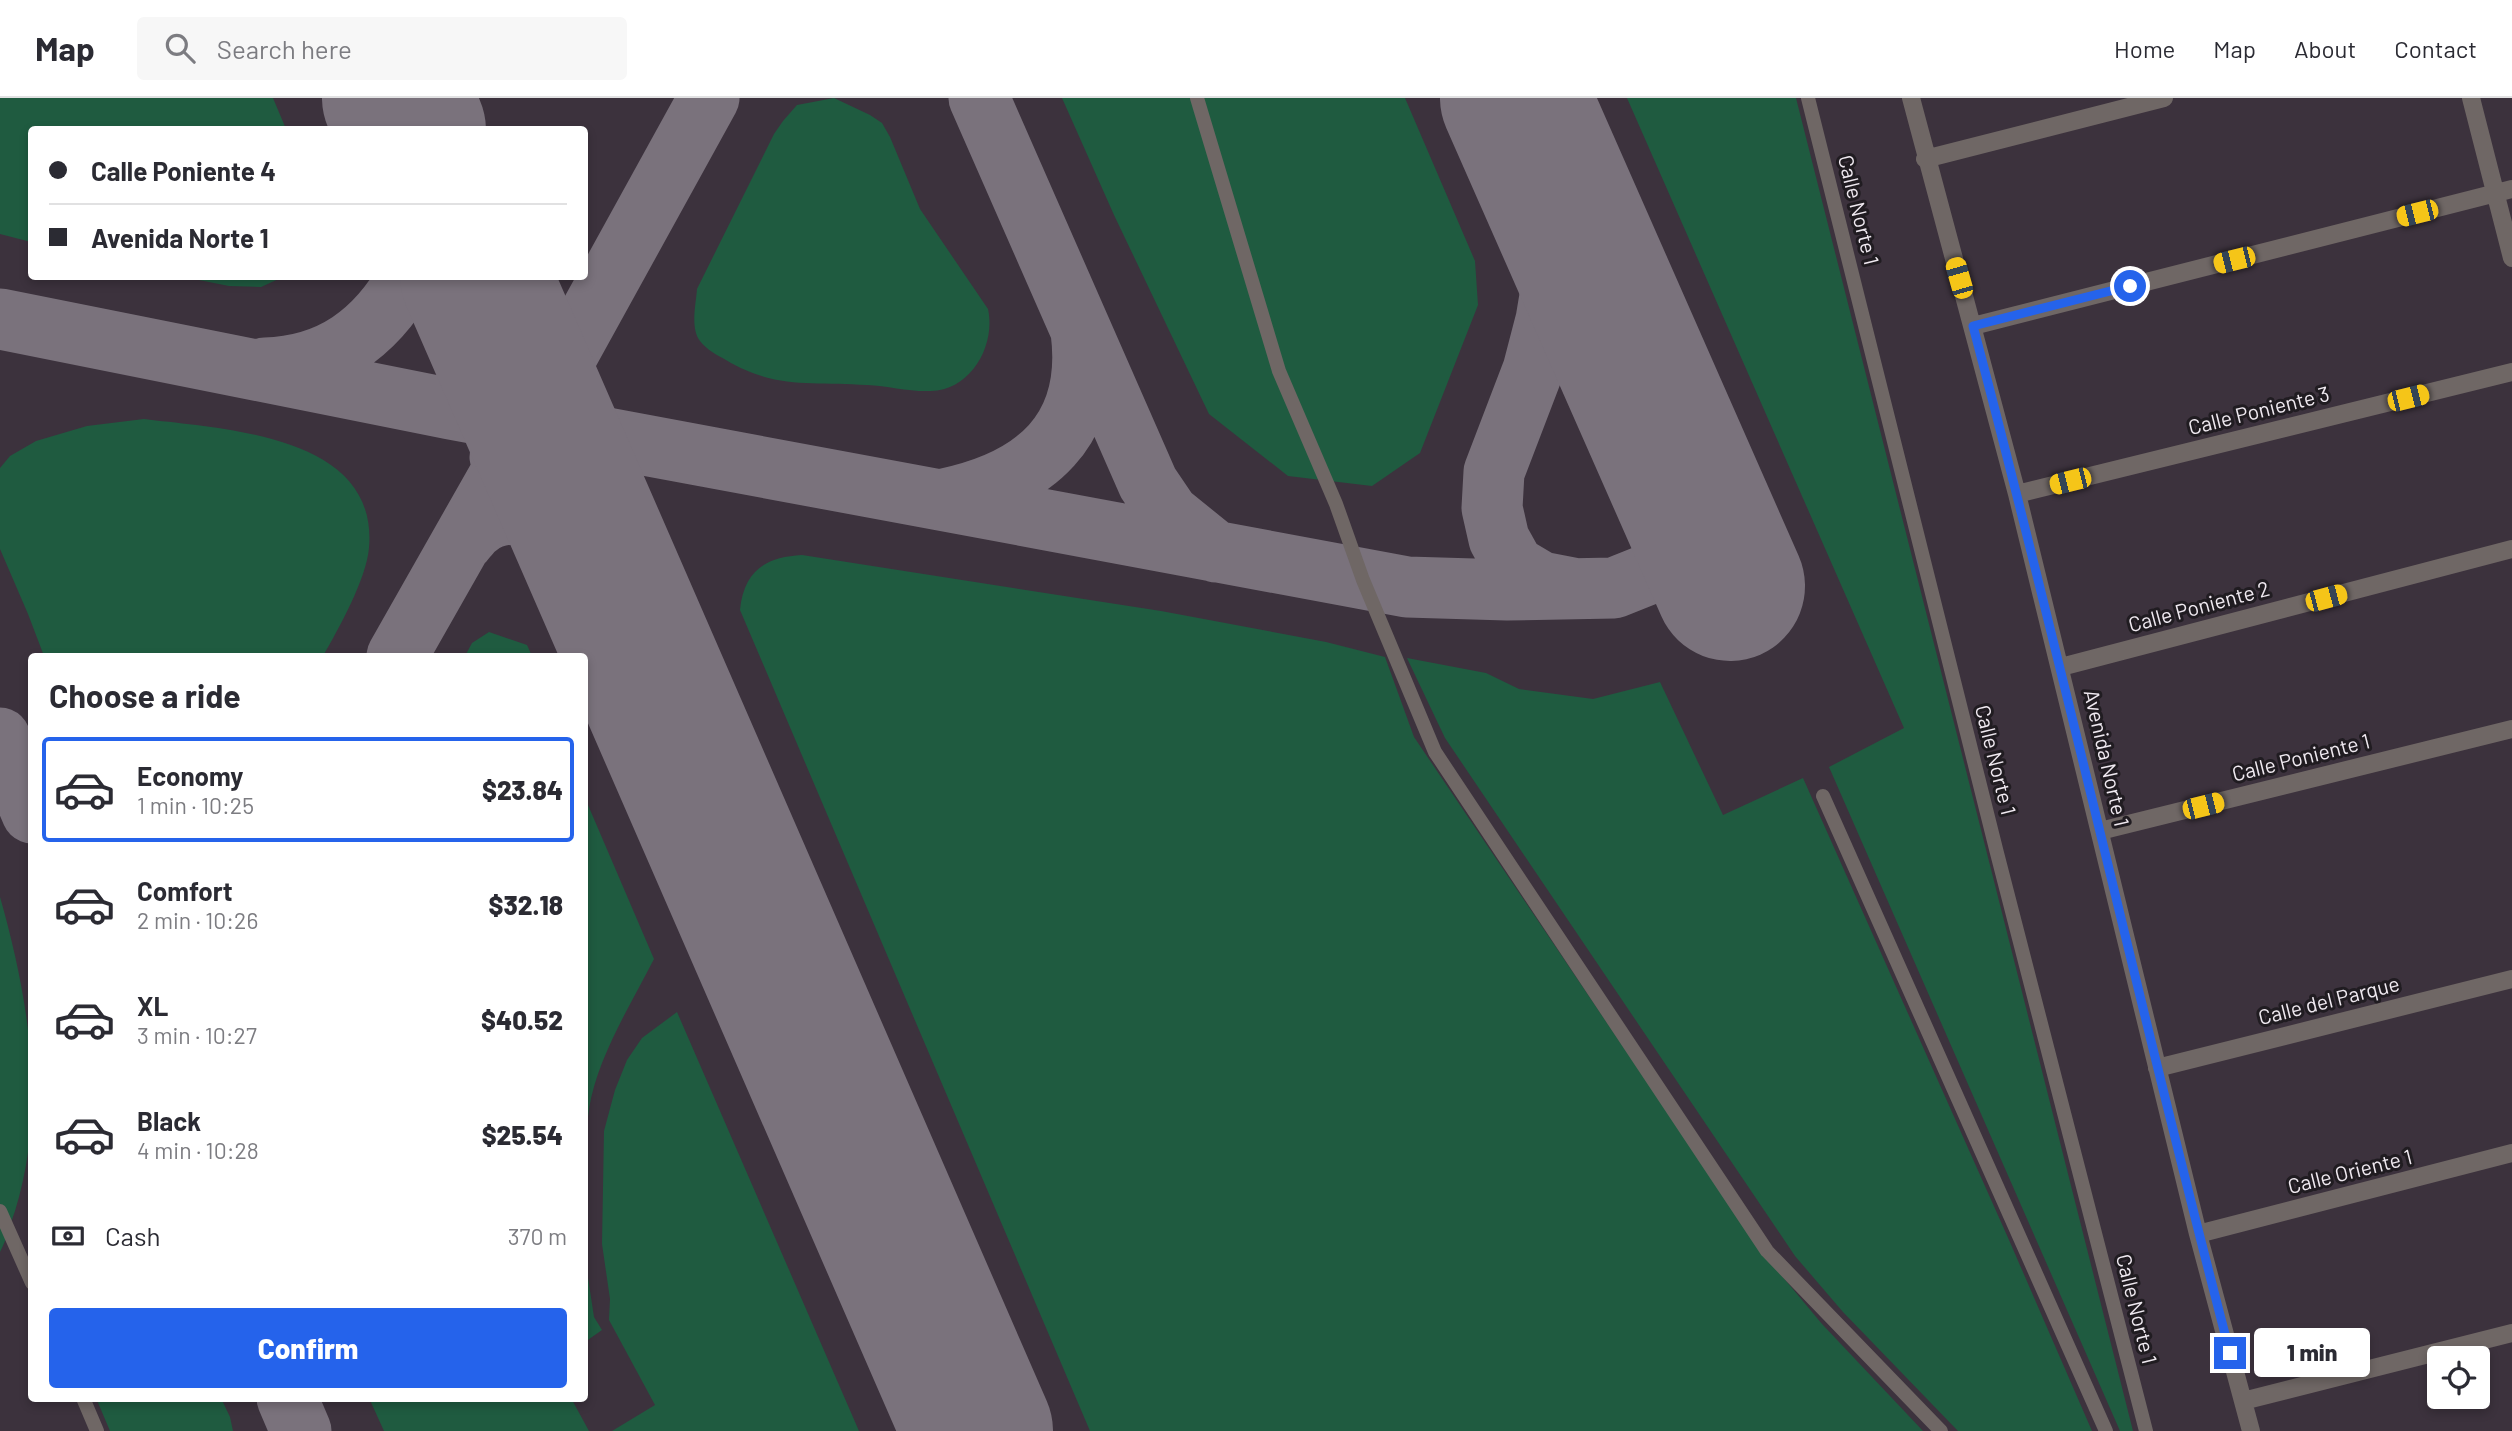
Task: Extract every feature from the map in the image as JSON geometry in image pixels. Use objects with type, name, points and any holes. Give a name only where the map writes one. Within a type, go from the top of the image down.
[{"type":"street","name":"Avenida Norte 1","points":[[1911,98],[1925,159],[2017,494],[2198,1234],[2251,1431]]},
{"type":"street","points":[[1925,159],[2164,98]]},
{"type":"street","points":[[2471,98],[2504,191],[2512,258]]},
{"type":"street","points":[[1973,326],[2504,191]]},
{"type":"street","name":"Calle Poniente 3","points":[[2017,494],[2512,372]]},
{"type":"street","name":"Calle Poniente 2","points":[[2061,667],[2512,549]]},
{"type":"street","name":"Calle Poniente 1","points":[[2100,831],[2512,729]]},
{"type":"street","name":"Calle del Parque","points":[[2157,1068],[2512,979]]},
{"type":"street","name":"Calle Oriente 1","points":[[2198,1234],[2512,1153]]},
{"type":"street","points":[[2243,1401],[2512,1333]]},
{"type":"lane","points":[[1197,98],[1279,371],[1336,504],[1363,580],[1435,752],[1767,1251],[1941,1431]]},
{"type":"lane","name":"Calle Norte 1","points":[[1808,98],[1997,853],[2146,1431]]},
{"type":"lane","points":[[1823,796],[2105,1431]]},
{"type":"lane","points":[[0,1211],[28,1274]]},
{"type":"lane","points":[[85,1402],[97,1431]]},
{"type":"green space","points":[[0,98],[273,98],[285,126],[28,126],[28,241],[0,234]]},
{"type":"green space","points":[[834,98],[882,123],[920,209],[988,309],[988,337],[978,363],[958,383],[945,389],[923,391],[778,380],[744,370],[712,352],[697,336],[694,316],[697,289],[774,134],[797,105]]},
{"type":"green space","points":[[1062,98],[1405,98],[1475,261],[1478,305],[1420,453],[1372,486],[1288,476],[1209,414],[1114,215]]},
{"type":"green space","points":[[1627,98],[1796,98],[2133,1431],[2120,1431],[1829,767],[1904,728]]},
{"type":"green space","points":[[199,280],[276,280],[261,287],[229,286]]},
{"type":"green space","points":[[144,419],[252,434],[290,444],[323,460],[349,481],[365,510],[369,548],[357,589],[325,653],[43,653],[0,549],[0,468],[10,456],[36,441],[87,426]]},
{"type":"green space","points":[[802,555],[1161,611],[1326,642],[1385,657],[1414,737],[1761,1251],[1822,1324],[1923,1431],[1090,1431],[740,610],[746,585],[759,569],[777,559]]},
{"type":"green space","points":[[489,632],[527,645],[531,653],[467,653],[472,643]]},
{"type":"green space","points":[[1407,658],[1486,673],[1519,689],[1593,699],[1660,682],[1723,815],[1803,778],[2092,1431],[1958,1431],[1843,1312],[1795,1256],[1445,738]]},
{"type":"green space","points":[[588,805],[654,959],[607,1051],[588,1119]]},
{"type":"green space","points":[[0,897],[26,1014],[28,1149],[15,1211],[0,1252]]},
{"type":"green space","points":[[677,1012],[859,1431],[612,1431],[655,1405],[609,1320],[610,1299],[602,1244],[604,1131],[615,1090],[627,1060],[642,1038]]},
{"type":"green space","points":[[588,1278],[594,1317],[602,1330],[588,1340]]},
{"type":"green space","points":[[98,1402],[223,1402],[233,1431],[110,1431]]},
{"type":"green space","points":[[371,1402],[573,1402],[589,1431],[384,1431]]},
{"type":"taxiway","points":[[399,653],[709,98]]},
{"type":"taxiway","points":[[979,98],[1148,483],[1169,514],[1216,552]]},
{"type":"taxiway","points":[[1529,131],[1552,202],[1554,272],[1546,320],[1533,370],[1494,472],[1492,508],[1499,539],[1514,566],[1541,582],[1572,588]]},
{"type":"taxiway","points":[[265,368],[311,361],[349,343],[381,314],[405,280]]},
{"type":"taxiway","points":[[477,280],[500,341],[509,375],[510,414],[500,457]]},
{"type":"taxiway","points":[[0,319],[451,409],[1407,587],[1507,590],[1614,588],[1714,548]]},
{"type":"taxiway","points":[[944,499],[1006,479],[1031,464],[1051,445],[1067,423],[1078,397],[1083,366],[1081,331]]},
{"type":"taxiway","points":[[573,393],[570,453],[593,546]]},
{"type":"taxiway","points":[[463,542],[474,529],[499,516],[537,516],[570,530],[603,572]]},
{"type":"taxiway","points":[[0,738],[28,804]]},
{"type":"taxiway","points":[[289,1402],[301,1431]]},
{"type":"runway","points":[[397,98],[409,126]]},
{"type":"runway","points":[[1515,98],[1730,586]]},
{"type":"runway","points":[[477,280],[978,1431]]},
{"type":"route","points":[[2130,286],[1973,326],[2055,642],[2157,1068],[2230,1353]]}]
